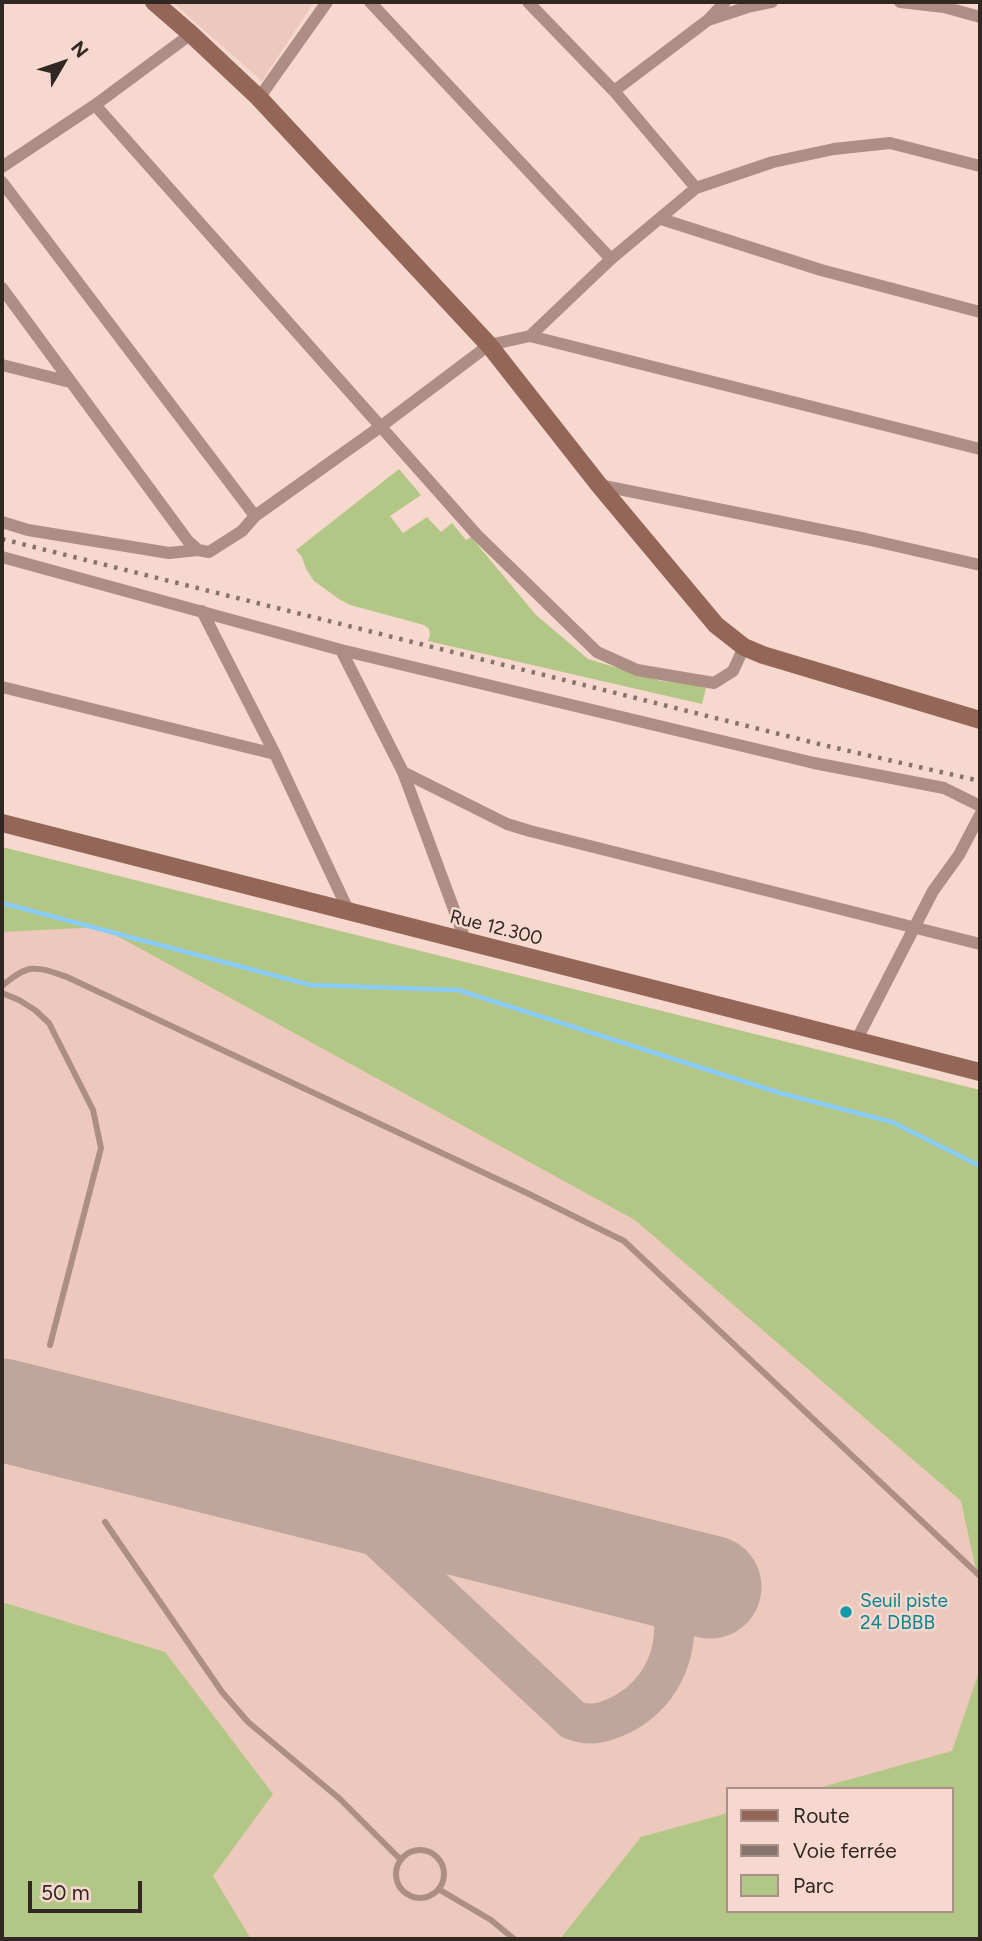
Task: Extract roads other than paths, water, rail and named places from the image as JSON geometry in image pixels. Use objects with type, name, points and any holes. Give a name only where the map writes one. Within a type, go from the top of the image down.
[{"type":"main road","points":[[154,2],[258,98],[489,345],[599,485],[716,625],[744,647],[763,655],[980,720]]},
{"type":"main road","name":"Rue 12.300","points":[[2,823],[980,1072]]},
{"type":"street","points":[[258,98],[327,2]]},
{"type":"street","points":[[370,2],[611,259]]},
{"type":"street","points":[[528,2],[614,91],[696,188]]},
{"type":"street","points":[[614,91],[708,20],[724,2]]},
{"type":"street","points":[[708,20],[772,2]]},
{"type":"street","points":[[900,2],[944,7],[980,17]]},
{"type":"street","points":[[2,167],[95,105],[191,34]]},
{"type":"street","points":[[95,105],[477,535],[597,652],[637,670],[713,684],[733,671],[744,647]]},
{"type":"street","points":[[530,336],[611,259],[696,188],[774,162],[834,149],[890,143],[980,166]]},
{"type":"street","points":[[2,182],[256,516]]},
{"type":"street","points":[[661,219],[821,270],[980,312]]},
{"type":"street","points":[[2,289],[188,541],[198,550]]},
{"type":"street","points":[[2,522],[29,530],[169,553],[198,550],[209,552],[242,531],[256,516],[489,345],[530,336],[980,449]]},
{"type":"street","points":[[2,365],[70,382]]},
{"type":"street","points":[[599,485],[980,565]]},
{"type":"street","points":[[2,556],[341,650],[814,762],[944,788],[980,806]]},
{"type":"street","points":[[202,611],[275,754],[349,912]]},
{"type":"street","points":[[341,650],[402,772],[466,942]]},
{"type":"street","points":[[2,687],[275,754]]},
{"type":"street","points":[[402,772],[507,824],[530,831],[980,944]]},
{"type":"street","points":[[856,1041],[933,891],[959,855],[980,815]]},
{"type":"lane","points":[[2,986],[29,968],[41,968],[66,977],[624,1241],[980,1576]]},
{"type":"lane","points":[[2,993],[35,1010],[49,1023],[93,1110],[101,1148],[50,1345]]},
{"type":"lane","points":[[105,1522],[222,1692],[248,1722],[340,1799],[400,1859]]},
{"type":"lane","points":[[417,1850],[426,1850],[435,1855],[442,1862],[445,1871],[440,1890],[430,1897],[417,1899],[405,1894],[397,1884],[396,1871],[400,1859],[417,1850]]},
{"type":"lane","points":[[440,1890],[491,1920],[514,1939]]},
{"type":"waterway","points":[[2,903],[310,985],[458,990],[780,1093],[892,1122],[980,1166]]},
{"type":"railway","points":[[2,539],[823,745],[980,781]]},
{"type":"place","name":"Seuil piste 24 DBBB","points":[[846,1612]]}]
